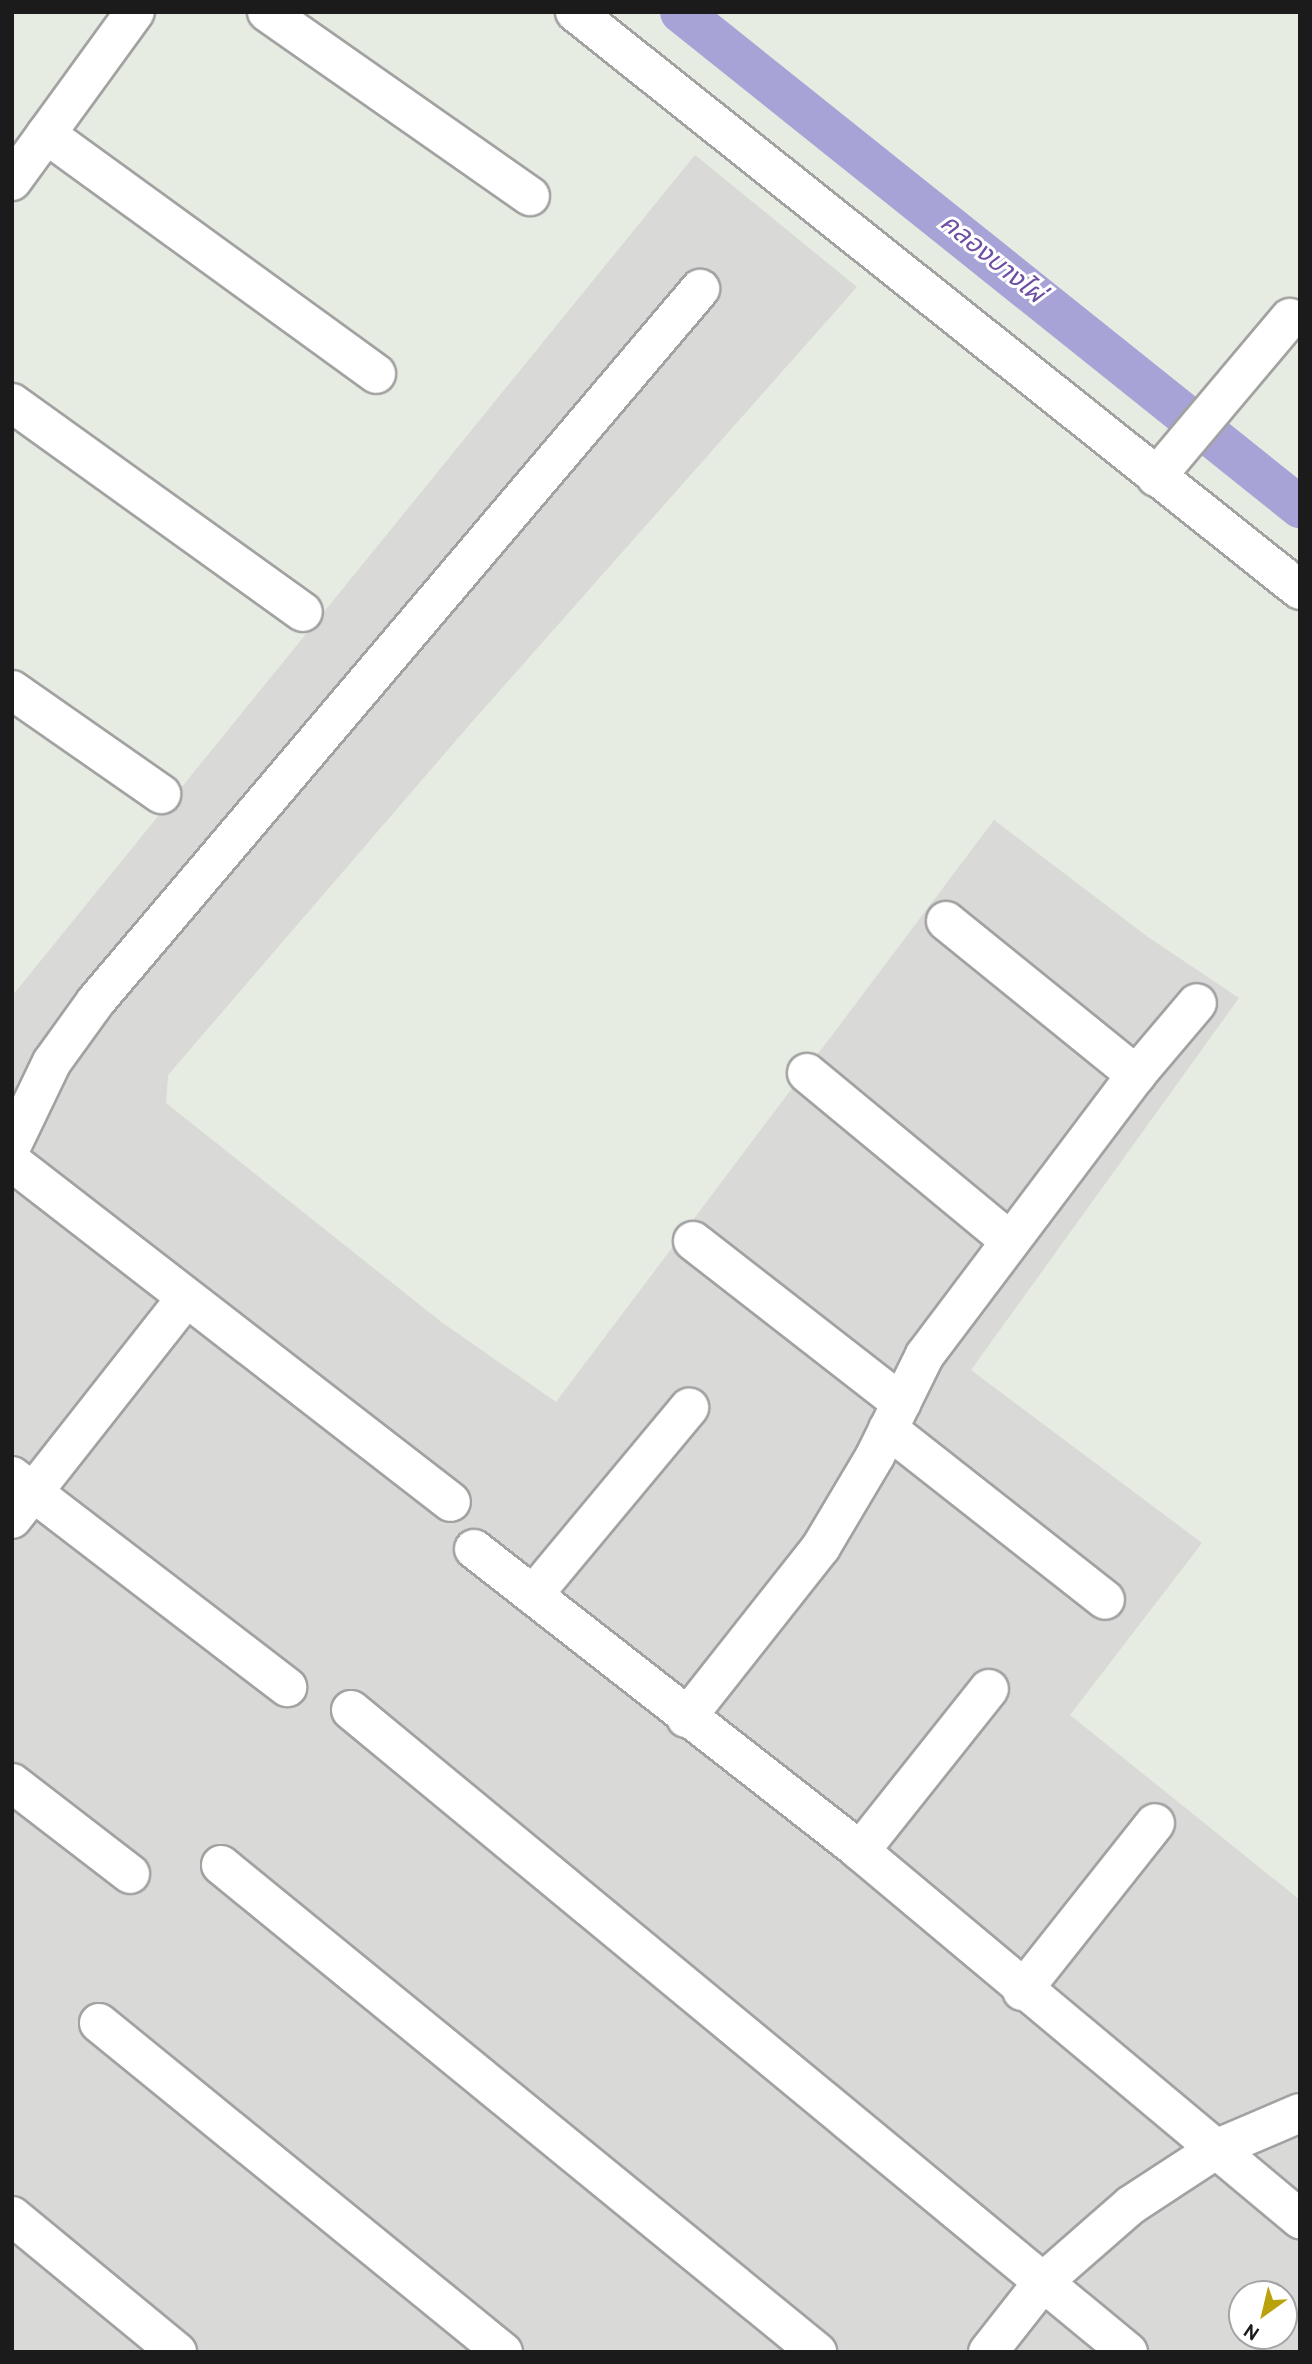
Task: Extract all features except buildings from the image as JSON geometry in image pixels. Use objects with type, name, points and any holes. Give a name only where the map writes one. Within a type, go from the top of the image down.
[{"type":"street","points":[[12,181],[135,12]]},
{"type":"street","points":[[267,12],[530,196]]},
{"type":"street","points":[[575,12],[1167,462],[1300,590]]},
{"type":"street","points":[[46,134],[376,374]]},
{"type":"street","points":[[12,1145],[52,1062],[96,1001],[700,289]]},
{"type":"street","points":[[1167,462],[1290,318]]},
{"type":"street","points":[[12,403],[303,612]]},
{"type":"street","points":[[12,690],[161,794]]},
{"type":"street","points":[[946,921],[1136,1075]]},
{"type":"street","points":[[686,1718],[821,1547],[895,1416],[925,1354],[1136,1075],[1197,1003]]},
{"type":"street","points":[[807,1073],[1009,1240]]},
{"type":"street","points":[[12,1161],[185,1299],[451,1502]]},
{"type":"street","points":[[693,1241],[1105,1600]]},
{"type":"street","points":[[185,1299],[19,1496],[288,1687]]},
{"type":"street","points":[[533,1595],[689,1408]]},
{"type":"street","points":[[474,1549],[686,1718],[860,1851],[1022,1991],[1218,2148],[1300,2219]]},
{"type":"street","points":[[860,1851],[989,1689]]},
{"type":"street","points":[[351,1710],[1128,2352]]},
{"type":"street","points":[[12,1783],[130,1874]]},
{"type":"street","points":[[1022,1991],[1156,1823]]},
{"type":"street","points":[[221,1865],[817,2352]]},
{"type":"street","points":[[99,2022],[503,2352]]},
{"type":"street","points":[[988,2352],[1043,2282],[1131,2204],[1218,2148],[1300,2113]]},
{"type":"street","points":[[12,2216],[177,2352]]},
{"type":"shaded area","points":[[695,155],[857,287],[471,723],[168,1075],[166,1103],[440,1321],[556,1402],[994,820],[1148,937],[1239,998],[971,1370],[1202,1543],[1070,1715],[1300,1900],[1300,2352],[12,2352],[12,996]]},
{"type":"waterway","name":"คลองบางไผ่","points":[[681,12],[1300,507]]}]
